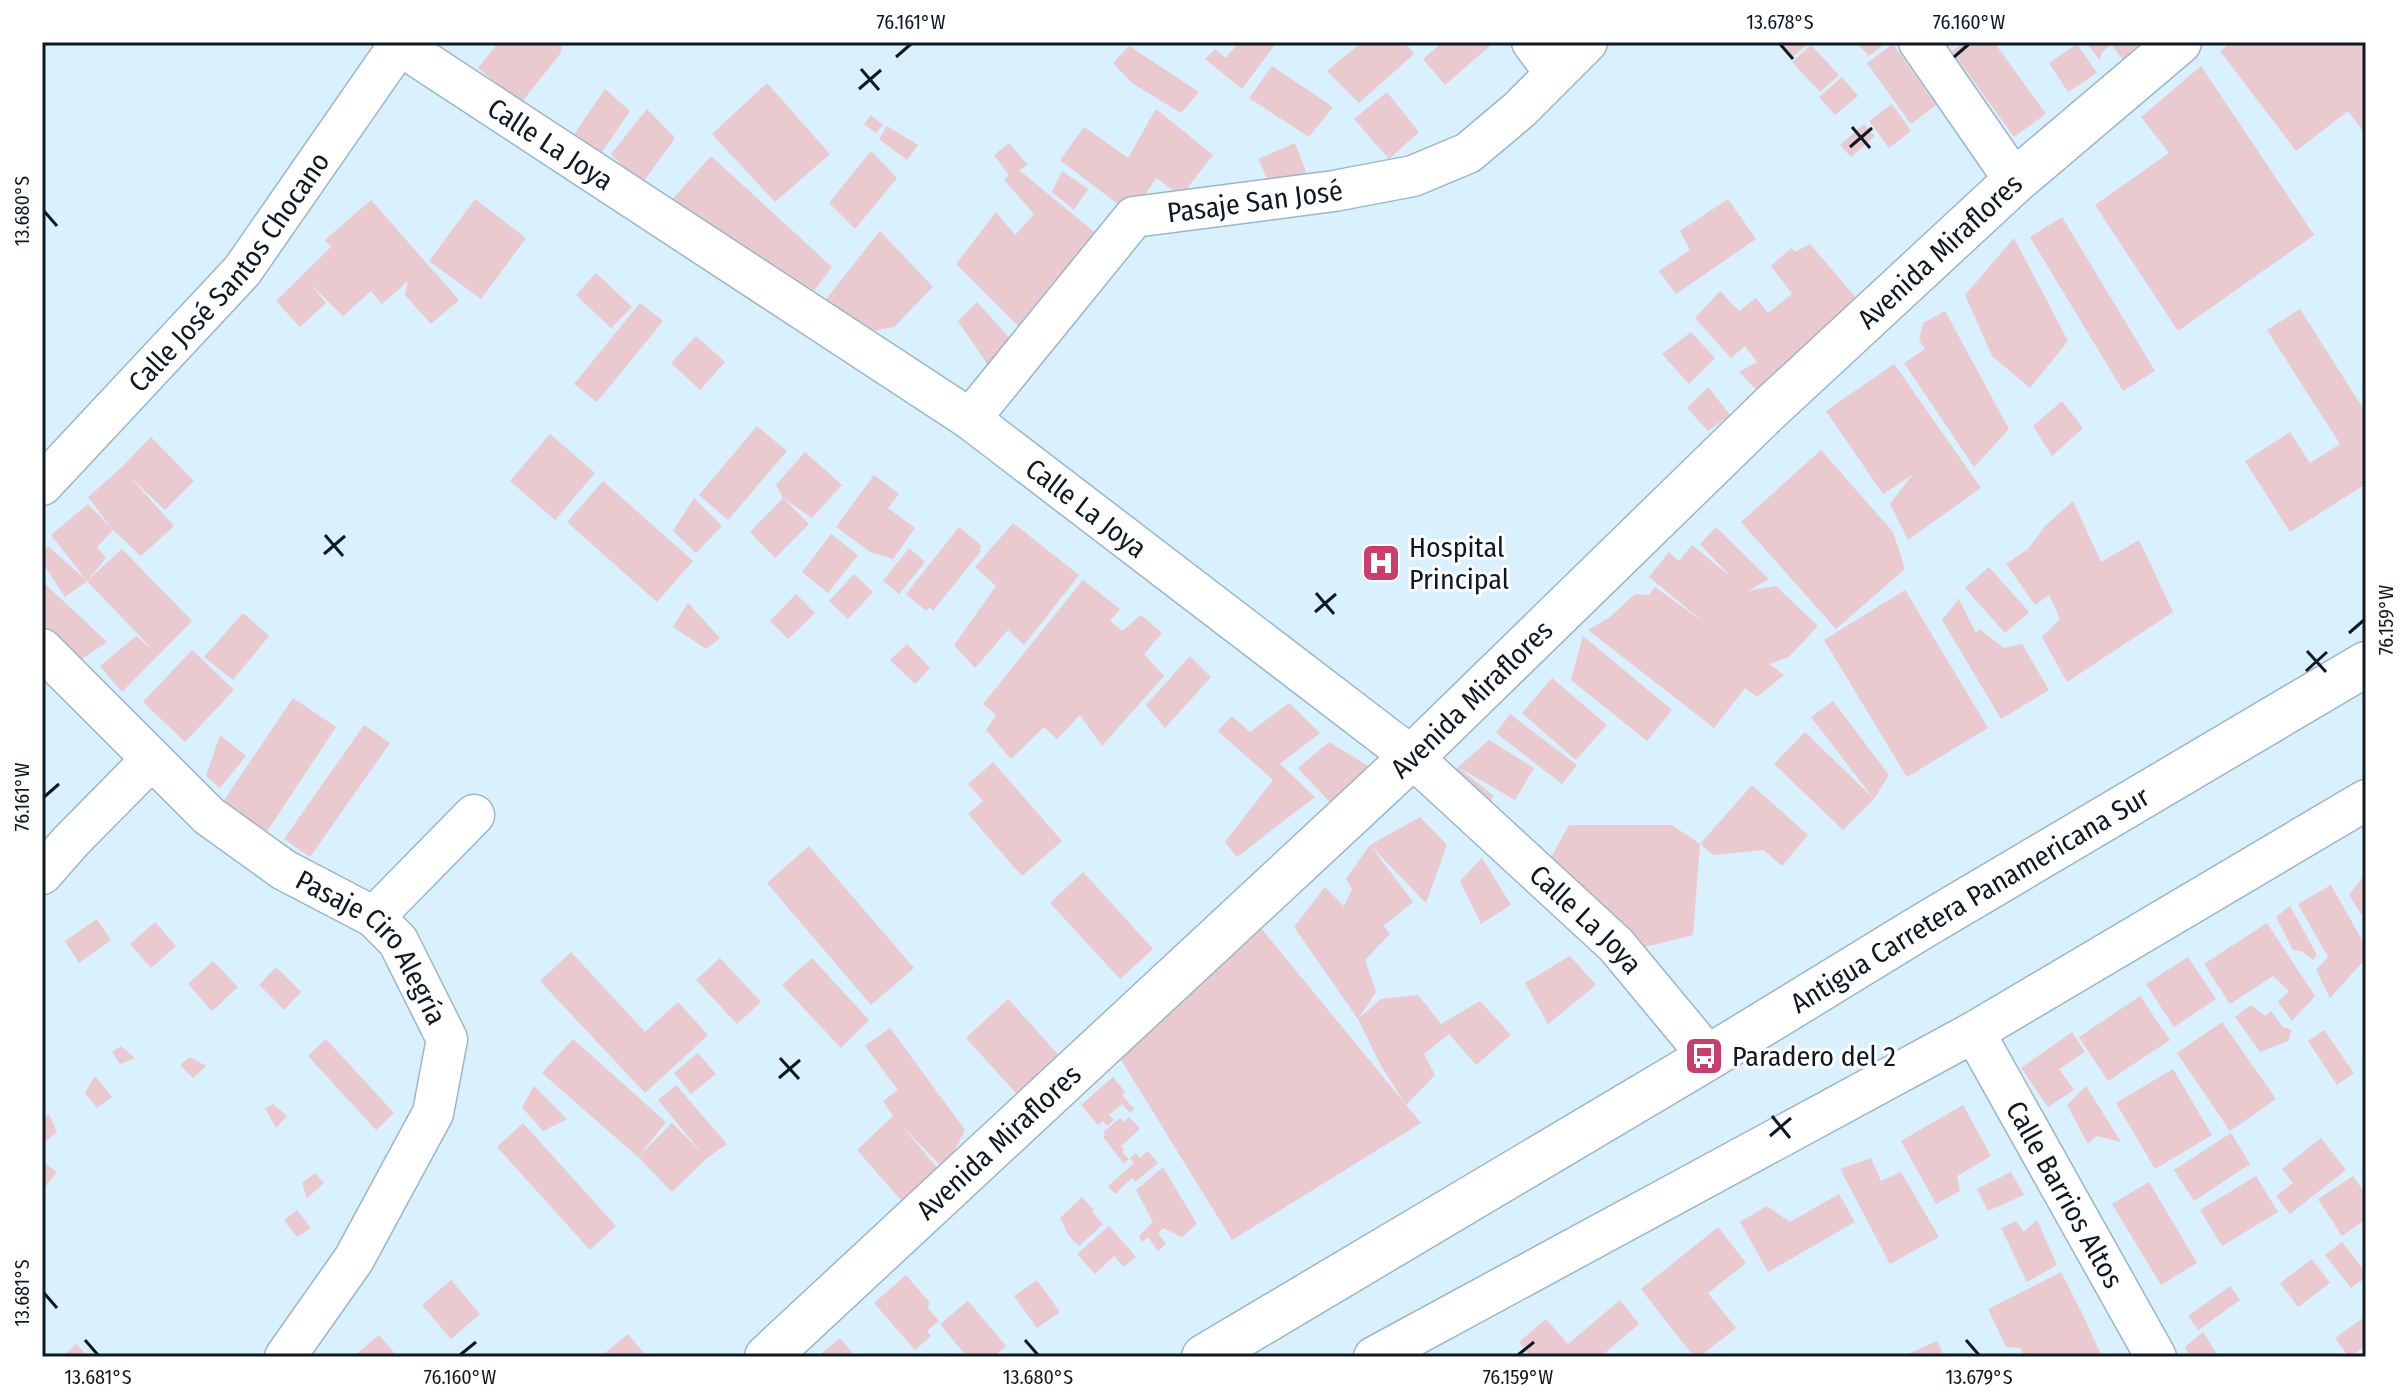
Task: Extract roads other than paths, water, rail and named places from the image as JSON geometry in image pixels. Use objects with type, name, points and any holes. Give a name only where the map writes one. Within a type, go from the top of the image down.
[{"type":"main road","name":"Avenida Miraflores","points":[[767,1357],[1412,757],[1768,410],[2015,181],[2179,42]]},
{"type":"main road","name":"Antigua Carretera Panamericana Sur","points":[[1204,1357],[2366,664]]},
{"type":"street","name":"Pasaje San José","points":[[970,419],[1134,217],[1334,191],[1413,176],[1468,153],[1519,110],[1544,58],[1587,42]]},
{"type":"street","points":[[1919,42],[2015,181]]},
{"type":"street","name":"Calle La Joya","points":[[398,43],[970,419],[1412,757],[1616,945],[1709,1057]]},
{"type":"street","name":"Calle José Santos Chocano","points":[[42,485],[242,271],[398,43]]},
{"type":"street","name":"Pasaje Ciro Alegría","points":[[42,649],[209,816],[284,870],[374,917],[398,941],[447,1039],[433,1113],[354,1259],[285,1357]]},
{"type":"street","points":[[42,874],[152,759]]},
{"type":"street","points":[[1374,1357],[1974,1032],[2366,800]]},
{"type":"street","points":[[374,917],[474,815]]},
{"type":"street","name":"Calle Barrios Altos","points":[[1974,1032],[2156,1357]]},
{"type":"place","name":"Hospital Principal","points":[[1381,563]]},
{"type":"place","name":"Paradero del 2","points":[[1704,1056]]}]
